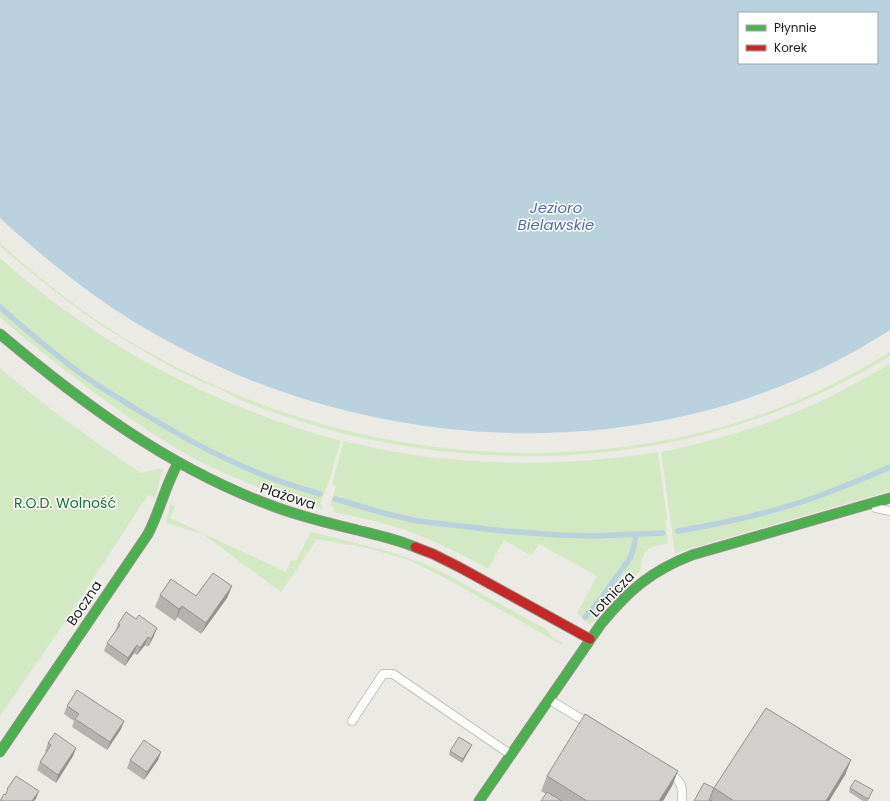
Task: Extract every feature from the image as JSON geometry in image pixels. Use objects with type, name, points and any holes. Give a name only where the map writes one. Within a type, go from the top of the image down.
[{"type":"street","name":"Plażowa","points":[[0,334],[41,368],[113,422],[147,445],[178,463],[223,486],[274,506],[325,522],[386,537],[423,550],[458,567],[590,639]]},
{"type":"street","name":"Boczna","points":[[0,752],[148,534],[154,523],[173,472],[178,463]]},
{"type":"street","name":"Lotnicza","points":[[479,801],[590,639],[609,614],[641,582],[686,557],[890,498]]},
{"type":"lane","points":[[865,506],[890,511]]},
{"type":"lane","points":[[352,721],[383,674],[394,674],[511,754]]},
{"type":"lane","points":[[549,699],[596,728]]},
{"type":"lane","points":[[663,769],[676,777],[681,783],[682,801]]},
{"type":"green space","points":[[0,243],[47,283],[96,320],[131,342],[203,380],[279,410],[357,433],[438,447],[519,453],[601,450],[681,437],[777,409],[826,387],[890,352],[890,356],[804,401],[750,421],[687,439],[623,450],[558,456],[492,455],[427,449],[363,438],[299,421],[238,399],[223,390],[169,366],[121,338],[67,301],[0,246]]},
{"type":"green space","points":[[0,258],[38,290],[77,319],[160,369],[203,391],[248,410],[294,427],[341,441],[320,504],[323,506],[322,509],[256,486],[193,458],[128,417],[66,371],[0,317]]},
{"type":"green space","points":[[890,364],[890,491],[675,553],[661,452],[720,438],[796,412],[815,404]]},
{"type":"green space","name":"R.O.D. Wolność","points":[[0,368],[102,447],[141,473],[163,469],[155,498],[148,495],[58,632],[0,716]]},
{"type":"green space","points":[[344,441],[419,456],[509,463],[599,460],[658,452],[667,519],[665,521],[668,543],[655,546],[647,550],[641,563],[640,571],[590,625],[577,613],[597,576],[539,544],[533,554],[530,555],[504,540],[488,569],[416,534],[378,522],[333,512],[334,507],[330,506],[336,486],[332,484]]},
{"type":"green space","points":[[170,504],[175,508],[170,518],[286,572],[291,561],[296,561],[310,533],[312,532],[391,552],[423,563],[448,575],[547,630],[554,639],[561,642],[562,645],[456,584],[409,560],[367,548],[317,539],[281,592],[203,534],[166,523]]},
{"type":"water","name":"Jezioro Bielawskie","points":[[0,0],[890,0],[890,330],[805,376],[714,409],[620,427],[524,433],[428,426],[333,407],[242,376],[155,334],[113,309],[36,250],[0,218]]},
{"type":"building","points":[[213,573],[232,586],[206,623],[182,606],[179,609],[160,595],[171,579],[196,596]]},
{"type":"building","points":[[126,612],[136,619],[139,615],[157,628],[151,639],[148,637],[140,648],[137,645],[128,658],[107,643],[120,625],[118,624]]},
{"type":"building","points":[[77,690],[124,721],[110,742],[75,719],[79,714],[67,706]]},
{"type":"building","points":[[766,708],[851,760],[826,801],[734,801],[714,788]]},
{"type":"building","points":[[585,714],[678,771],[659,801],[587,801],[547,776]]},
{"type":"building","points":[[55,733],[76,748],[58,775],[40,762],[51,745],[48,743]]},
{"type":"building","points":[[459,737],[472,745],[463,759],[450,751]]},
{"type":"building","points":[[144,740],[161,752],[147,772],[130,760]]},
{"type":"building","points":[[16,776],[39,791],[32,801],[0,801],[4,794],[5,795],[8,790],[7,789]]},
{"type":"building","points":[[855,780],[873,790],[868,799],[850,788]]},
{"type":"building","points":[[704,783],[714,788],[709,800],[712,801],[694,801]]},
{"type":"building","points":[[547,792],[562,801],[541,801]]},
{"type":"waterway","points":[[0,307],[39,341],[80,373],[162,425],[206,449],[240,465],[274,479],[320,494]]},
{"type":"waterway","points":[[678,531],[732,521],[802,502],[828,493],[890,467]]},
{"type":"waterway","points":[[335,499],[417,521],[505,531],[595,536],[663,533]]},
{"type":"waterway","points":[[585,617],[599,601],[630,558],[636,535]]},
{"type":"traffic: fast","points":[[0,334],[31,360],[95,408],[161,452],[196,472],[232,490],[281,509],[313,519],[386,537],[415,547]]},
{"type":"traffic: fast","points":[[0,752],[148,534],[178,463]]},
{"type":"traffic: fast","points":[[479,801],[601,624],[631,591],[664,568],[692,555],[890,498]]},
{"type":"traffic: jam","points":[[415,547],[459,567],[590,639]]}]
